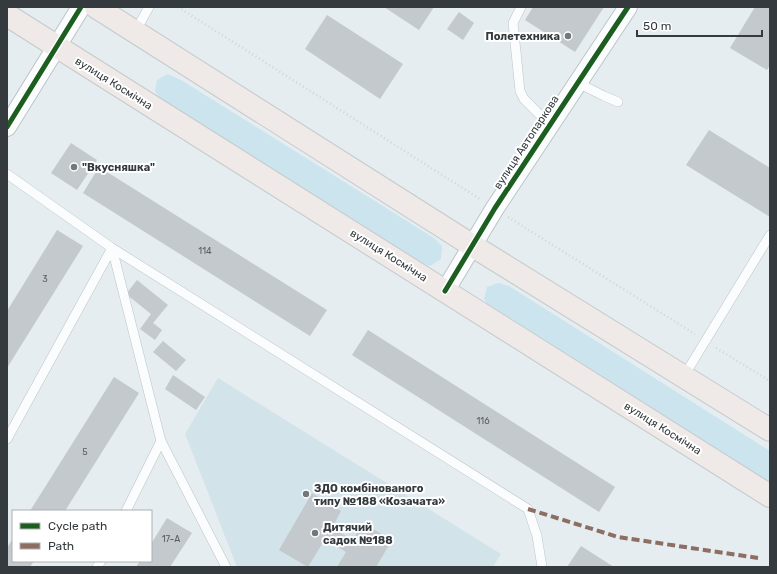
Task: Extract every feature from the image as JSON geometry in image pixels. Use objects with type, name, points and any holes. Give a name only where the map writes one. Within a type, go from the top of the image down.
[{"type":"main road","points":[[96,7],[472,246],[770,430]]},
{"type":"main road","name":"вулиця Космічна","points":[[7,15],[770,496]]},
{"type":"street","points":[[7,127],[81,7]]},
{"type":"street","name":"вулиця Автопаркова","points":[[445,291],[495,208],[628,7]]},
{"type":"lane","points":[[135,32],[149,7]]},
{"type":"lane","points":[[521,7],[513,23],[520,91],[524,99],[550,125]]},
{"type":"lane","points":[[578,83],[596,93],[618,102]]},
{"type":"lane","points":[[7,174],[112,248],[528,509],[537,536],[542,567]]},
{"type":"lane","points":[[684,376],[770,235]]},
{"type":"lane","points":[[7,439],[112,248]]},
{"type":"lane","points":[[112,248],[161,441],[226,567]]},
{"type":"lane","points":[[126,510],[161,441]]},
{"type":"path","points":[[178,7],[770,381]]},
{"type":"shaded area","points":[[168,74],[181,80],[434,238],[442,246],[441,259],[430,266],[418,262],[160,100],[155,91],[157,80]]},
{"type":"shaded area","points":[[498,283],[509,286],[770,451],[770,486],[490,309],[484,299],[487,287]]},
{"type":"shaded area","name":"ЗДО комбінованого типу №188 «Козачата»","points":[[218,378],[501,554],[493,567],[237,567],[185,434]]},
{"type":"building","points":[[384,7],[434,7],[419,30]]},
{"type":"building","name":"Полетехника","points":[[533,7],[604,7],[575,52],[525,20]]},
{"type":"building","points":[[755,7],[770,7],[770,65],[767,70],[730,48]]},
{"type":"building","points":[[459,12],[474,23],[463,40],[447,29]]},
{"type":"building","points":[[327,15],[403,64],[380,99],[305,49]]},
{"type":"building","points":[[709,130],[770,168],[770,217],[686,165]]},
{"type":"building","name":"\"Вкусняшка\"","points":[[71,143],[97,160],[77,190],[51,173]]},
{"type":"building","points":[[99,167],[327,310],[310,336],[83,193]]},
{"type":"building","points":[[57,230],[83,246],[7,368],[7,311]]},
{"type":"building","points":[[137,280],[168,305],[153,323],[162,330],[155,340],[140,329],[151,314],[126,294]]},
{"type":"building","points":[[368,330],[615,487],[599,512],[352,355]]},
{"type":"building","points":[[163,341],[186,360],[176,371],[153,352]]},
{"type":"building","points":[[173,375],[205,397],[196,410],[165,389]]},
{"type":"building","points":[[114,377],[139,393],[66,510],[31,510]]},
{"type":"building","name":"Дитячий садок №188","points":[[312,493],[341,511],[332,528],[353,540],[363,523],[392,540],[376,567],[337,567],[346,552],[325,539],[308,567],[279,550]]},
{"type":"building","points":[[167,518],[192,533],[170,567],[136,567],[139,562],[152,562],[152,542]]},
{"type":"building","points":[[12,540],[12,562],[33,562],[30,567],[7,567],[7,548]]},
{"type":"building","points":[[581,546],[614,567],[567,567]]},
{"type":"marked path","points":[[528,509],[618,537],[758,558]]},
{"type":"cycle path","points":[[7,127],[81,7]]},
{"type":"cycle path","points":[[445,291],[495,208],[628,7]]},
{"type":"place","name":"Полетехника","points":[[568,36]]},
{"type":"place","name":"\"Вкусняшка\"","points":[[74,167]]},
{"type":"place","name":"ЗДО комбінованого типу №188 «Козачата»","points":[[306,494]]},
{"type":"place","name":"Дитячий садок №188","points":[[315,533]]}]
